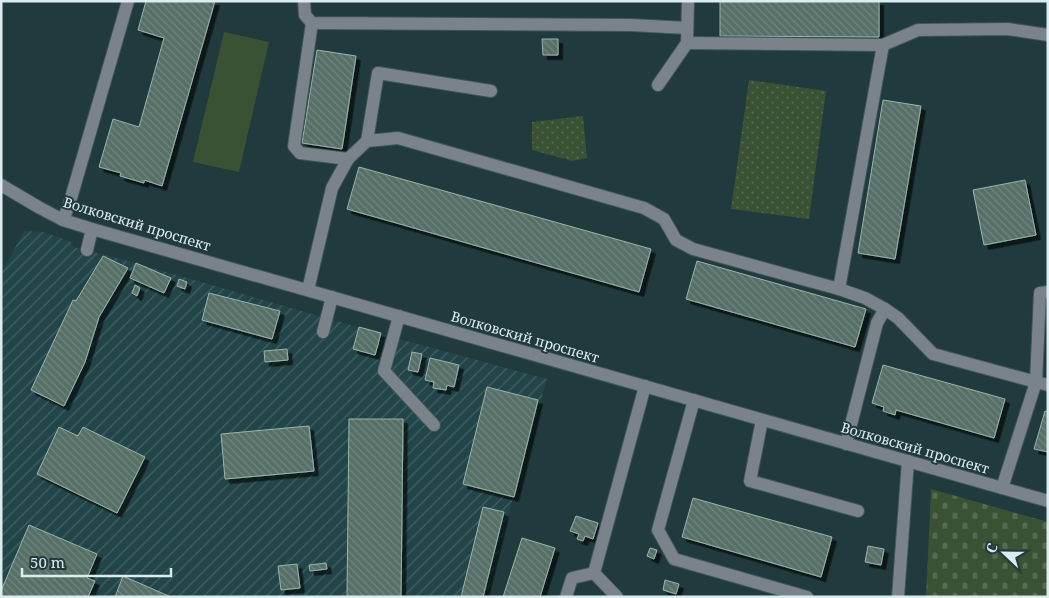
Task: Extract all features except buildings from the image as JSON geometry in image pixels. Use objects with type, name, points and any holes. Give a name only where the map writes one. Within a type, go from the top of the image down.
[{"type":"street","points":[[63,220],[128,1]]},
{"type":"street","points":[[304,1],[304,15],[312,24],[621,25],[687,28]]},
{"type":"street","points":[[658,85],[687,44],[688,1]]},
{"type":"street","points":[[312,24],[294,146],[300,152],[348,160]]},
{"type":"street","points":[[687,44],[884,45],[918,30],[1008,29],[1048,35]]},
{"type":"street","points":[[839,289],[884,45]]},
{"type":"street","points":[[308,290],[332,188],[348,160],[367,141],[378,73],[491,91]]},
{"type":"street","points":[[367,141],[398,138],[644,208],[664,219],[676,240],[693,249],[839,289],[865,298],[898,318],[933,354],[1042,383]]},
{"type":"street","name":"Волковский проспект","points":[[1,185],[63,220],[92,229],[1048,501]]},
{"type":"street","points":[[86,250],[92,229]]},
{"type":"street","points":[[1002,488],[1042,383],[1040,293],[1048,292]]},
{"type":"street","points":[[322,332],[332,297]]},
{"type":"street","points":[[846,444],[877,323],[885,309]]},
{"type":"street","points":[[399,316],[384,371],[434,425]]},
{"type":"street","points":[[594,573],[645,386]]},
{"type":"street","points":[[694,400],[658,530],[674,559],[807,597]]},
{"type":"street","points":[[762,420],[750,481],[858,511]]},
{"type":"street","points":[[898,597],[908,461]]},
{"type":"street","points":[[566,597],[572,578],[594,573]]},
{"type":"street","points":[[594,573],[617,597]]},
{"type":"shaded area","points":[[24,231],[44,232],[71,242],[74,247],[547,379],[510,509],[488,597],[1,597],[1,274]]},
{"type":"green space","points":[[224,32],[269,42],[239,172],[193,162]]},
{"type":"green space","points":[[749,80],[826,91],[809,219],[731,209]]},
{"type":"green space","points":[[583,116],[587,158],[572,161],[532,150],[532,122]]},
{"type":"green space","points":[[931,489],[1048,522],[1048,597],[926,597]]}]
